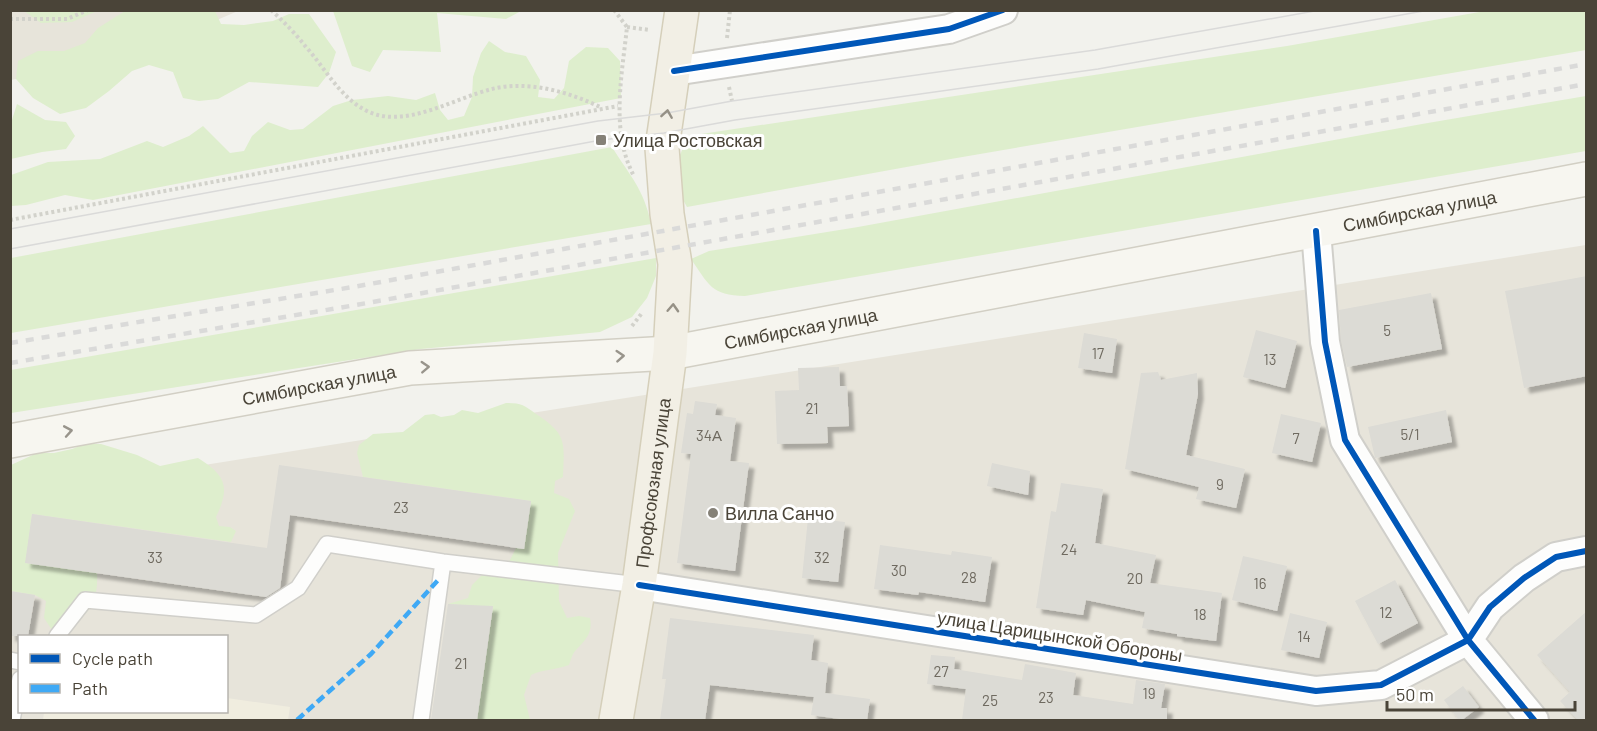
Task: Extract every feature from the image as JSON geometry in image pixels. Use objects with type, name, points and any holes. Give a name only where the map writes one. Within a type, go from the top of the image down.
[{"type":"main road","name":"Профсоюзная улица","points":[[616,720],[639,585],[670,353],[675,264],[667,214],[662,148],[682,10]]},
{"type":"main road","name":"Симбирская улица","points":[[10,441],[410,368],[670,353],[1587,180]]},
{"type":"street","points":[[674,71],[949,29],[1003,10]]},
{"type":"street","points":[[1316,231],[1324,342],[1345,440],[1468,640],[1534,720]]},
{"type":"street","points":[[1468,640],[1490,607],[1524,578],[1556,557],[1587,550]]},
{"type":"street","name":"улица Царицынской Обороны","points":[[639,585],[1316,691],[1381,685],[1468,640]]},
{"type":"lane","points":[[58,635],[85,600],[256,615],[298,588],[327,544],[442,562],[639,585]]},
{"type":"lane","points":[[421,720],[442,562]]},
{"type":"lane","points":[[12,720],[18,689]]},
{"type":"path","points":[[10,19],[67,20],[88,10]]},
{"type":"path","points":[[272,10],[306,46],[341,91],[366,111],[390,117],[418,114],[492,88],[521,87],[551,89],[603,108]]},
{"type":"path","points":[[10,220],[618,106],[627,27],[614,10]]},
{"type":"shaded area","points":[[11,11],[238,11],[135,55],[11,80]]},
{"type":"shaded area","points":[[1586,245],[1586,720],[11,720],[10,496]]},
{"type":"shaded area","points":[[228,698],[290,707],[288,720],[43,720],[44,713],[228,713]]},
{"type":"green space","points":[[24,11],[97,11],[72,22],[41,23]]},
{"type":"green space","points":[[125,11],[215,11],[221,24],[244,25],[273,21],[289,14],[309,14],[336,52],[329,73],[318,87],[249,82],[218,99],[199,101],[183,98],[173,72],[149,65],[132,71],[86,108],[60,114],[33,98],[16,79],[18,61],[38,51],[64,51],[85,43],[98,28]]},
{"type":"green space","points":[[333,11],[521,11],[506,19],[437,13],[441,52],[383,50],[370,72],[352,66]]},
{"type":"green space","points":[[1485,11],[1586,11],[1586,50],[945,160],[687,207],[677,189],[677,162],[688,136],[1287,46]]},
{"type":"green space","points":[[489,41],[505,52],[526,56],[540,80],[538,97],[554,99],[564,88],[569,61],[586,47],[608,48],[620,61],[621,98],[93,200],[65,195],[26,205],[11,206],[11,175],[48,162],[100,159],[147,141],[163,147],[189,136],[203,126],[230,153],[244,151],[252,136],[268,122],[290,130],[303,129],[333,106],[352,100],[388,96],[416,100],[435,93],[440,110],[448,120],[464,116],[472,97],[473,77],[481,53]]},
{"type":"green space","points":[[1586,96],[1586,151],[745,296],[725,293],[712,287],[691,259],[709,251],[858,227]]},
{"type":"green space","points":[[17,104],[45,120],[66,122],[75,136],[66,149],[11,159],[11,123]]},
{"type":"green space","points":[[612,147],[640,192],[651,224],[11,333],[11,258]]},
{"type":"green space","points":[[656,258],[656,276],[647,298],[632,317],[600,332],[421,349],[11,413],[11,370]]},
{"type":"green space","points":[[506,403],[519,404],[528,408],[554,428],[562,440],[563,477],[555,481],[554,493],[569,499],[575,511],[558,553],[559,601],[567,618],[579,616],[590,618],[590,628],[569,665],[531,675],[524,695],[530,720],[477,720],[493,607],[448,604],[468,598],[472,585],[482,575],[496,572],[510,560],[516,548],[524,549],[531,501],[363,477],[357,453],[359,445],[373,434],[403,432],[425,415],[434,414],[441,417],[454,415],[462,410],[478,413]]},
{"type":"green space","points":[[85,444],[101,444],[137,455],[160,466],[198,458],[214,470],[223,482],[223,497],[216,517],[219,526],[230,527],[236,531],[231,542],[32,514],[26,563],[97,573],[95,595],[88,611],[74,623],[54,633],[44,618],[46,601],[35,595],[11,591],[11,465],[37,453],[54,453]]},
{"type":"building","points":[[1587,276],[1587,376],[1524,388],[1505,291]]},
{"type":"building","points":[[1431,293],[1442,349],[1347,367],[1341,340],[1339,310]]},
{"type":"building","points":[[1256,330],[1297,341],[1285,388],[1243,377]]},
{"type":"building","points":[[1084,333],[1117,339],[1112,373],[1078,368]]},
{"type":"building","points":[[839,367],[840,386],[847,386],[849,426],[827,427],[828,443],[777,444],[775,391],[799,390],[798,368]]},
{"type":"building","points":[[1158,372],[1161,380],[1197,373],[1198,394],[1186,455],[1245,469],[1236,508],[1196,499],[1199,487],[1125,469],[1141,373]]},
{"type":"building","name":"Вилла Санчо","points":[[695,401],[717,404],[715,415],[736,418],[730,461],[749,463],[735,571],[677,563],[691,454],[681,453],[687,413],[693,414]]},
{"type":"building","points":[[1446,410],[1452,442],[1375,458],[1368,427]]},
{"type":"building","points":[[1281,414],[1321,423],[1312,462],[1272,453]]},
{"type":"building","points":[[992,463],[1030,471],[1028,495],[987,486]]},
{"type":"building","points":[[279,465],[531,501],[524,549],[290,515],[280,588],[266,597],[25,563],[32,514],[267,548]]},
{"type":"building","points":[[1061,483],[1103,489],[1095,543],[1156,555],[1150,583],[1222,593],[1216,641],[1177,636],[1177,634],[1142,628],[1145,612],[1086,600],[1083,615],[1036,608],[1051,511],[1056,512]]},
{"type":"building","points":[[808,518],[845,522],[838,582],[802,578]]},
{"type":"building","points":[[880,545],[951,555],[952,551],[992,557],[985,602],[919,592],[918,595],[874,589]]},
{"type":"building","points":[[1243,556],[1287,566],[1277,611],[1232,600]]},
{"type":"building","points":[[1395,580],[1418,623],[1378,644],[1355,601]]},
{"type":"building","points":[[10,591],[35,595],[28,635],[10,636]]},
{"type":"building","points":[[448,604],[493,606],[477,720],[431,720]]},
{"type":"building","points":[[1587,611],[1587,720],[1578,720],[1560,701],[1570,692],[1537,655]]},
{"type":"building","points":[[1290,613],[1327,622],[1319,658],[1281,650]]},
{"type":"building","points":[[670,618],[814,635],[811,660],[828,663],[825,693],[870,699],[867,720],[811,715],[814,697],[710,685],[705,720],[660,720],[666,679],[662,679]]},
{"type":"building","points":[[931,655],[955,657],[954,669],[1022,680],[1025,664],[1076,673],[1073,695],[1133,704],[1136,680],[1165,684],[1161,708],[1167,708],[1167,720],[962,720],[966,689],[927,684]]},
{"type":"building","points":[[1463,686],[1479,707],[1459,720],[1444,700]]},
{"type":"tram line","points":[[10,229],[598,121],[667,113],[732,101],[1095,50],[1320,10]]},
{"type":"tram line","points":[[10,249],[601,140],[664,133],[735,120],[1098,69],[1429,10]]},
{"type":"railway","points":[[10,343],[353,287],[1586,64]]},
{"type":"railway","points":[[10,363],[356,305],[1586,84]]},
{"type":"marked path","points":[[297,720],[371,654],[440,578]]},
{"type":"cycle path","points":[[674,71],[949,29],[1003,10]]},
{"type":"cycle path","points":[[1316,231],[1325,342],[1345,440],[1468,640],[1534,720]]},
{"type":"cycle path","points":[[639,585],[1316,691],[1381,685],[1468,640],[1490,607],[1524,578],[1556,557],[1586,551]]},
{"type":"place","name":"Улица Ростовская","points":[[601,140]]},
{"type":"place","name":"Вилла Санчо","points":[[713,513]]}]
